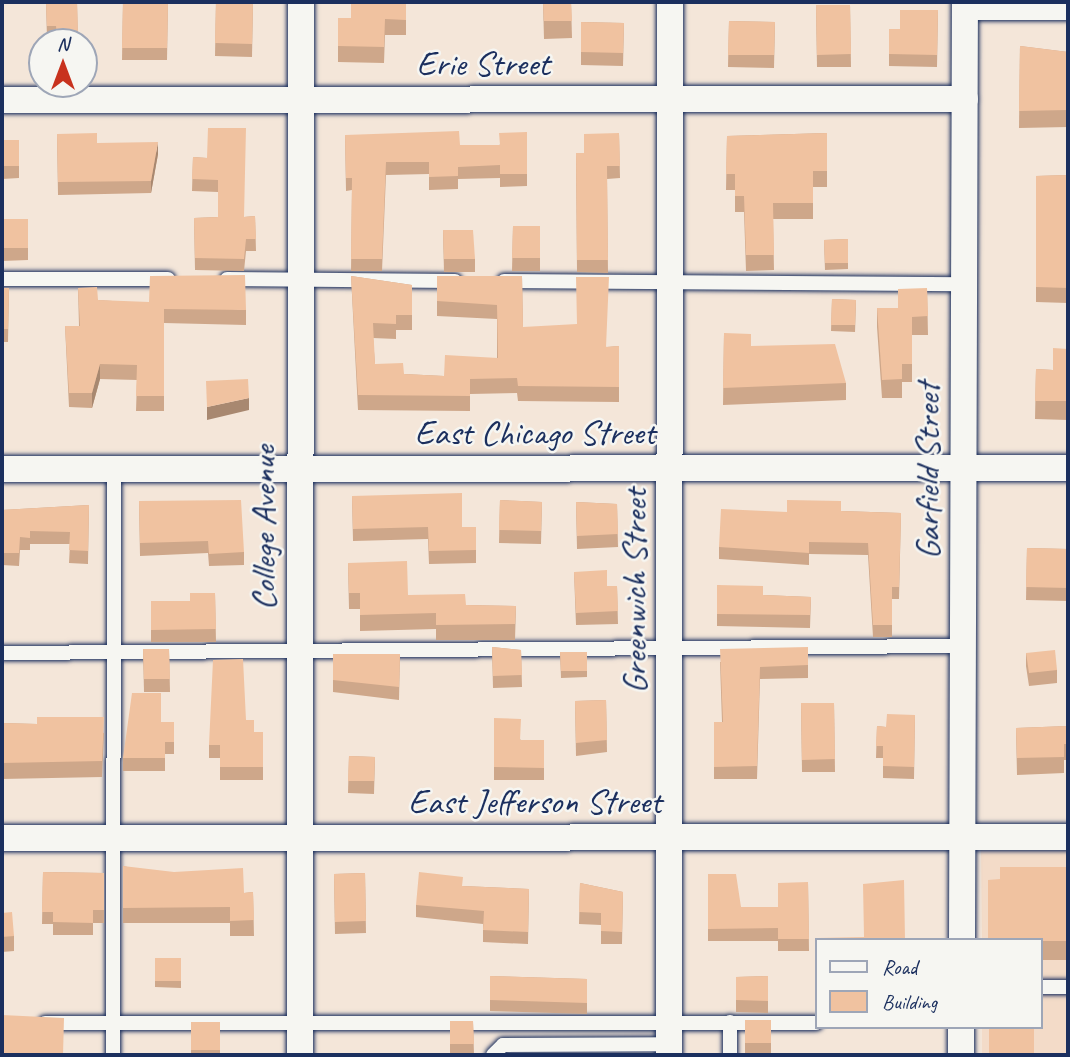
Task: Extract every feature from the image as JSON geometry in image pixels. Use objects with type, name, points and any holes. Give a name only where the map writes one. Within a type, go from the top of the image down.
[{"type":"street","name":"College Avenue","points":[[300,1055],[298,649],[301,2]]},
{"type":"street","name":"Greenwich Street","points":[[669,1040],[670,2]]},
{"type":"street","points":[[965,4],[1068,7]]},
{"type":"street","name":"Garfield Street","points":[[962,938],[965,4]]},
{"type":"street","name":"Erie Street","points":[[2,100],[965,99]]},
{"type":"street","name":"East Chicago Street","points":[[2,469],[1068,468]]},
{"type":"street","name":"East Jefferson Street","points":[[2,838],[1068,837]]},
{"type":"street","points":[[961,1029],[961,1055]]},
{"type":"lane","points":[[2,279],[182,279]]},
{"type":"lane","points":[[209,279],[964,284]]},
{"type":"lane","points":[[113,1055],[114,468]]},
{"type":"lane","points":[[2,653],[963,646]]},
{"type":"lane","points":[[1042,987],[1068,987]]},
{"type":"lane","points":[[730,1022],[730,1055]]},
{"type":"lane","points":[[493,1055],[503,1045],[669,1040],[730,1022],[814,1023]]},
{"type":"lane","points":[[29,1024],[300,1024],[669,1040]]},
{"type":"shaded area","points":[[981,848],[1068,848],[1068,1055],[982,1055],[982,1029],[1042,1029],[1042,938],[982,938]]},
{"type":"building","points":[[46,2],[77,2],[78,28],[47,26]]},
{"type":"building","points":[[123,2],[168,2],[167,48],[122,48]]},
{"type":"building","points":[[216,2],[253,2],[252,44],[215,43]]},
{"type":"building","points":[[351,2],[406,2],[406,20],[385,19],[384,47],[338,46],[338,18],[351,18]]},
{"type":"building","points":[[543,2],[571,2],[572,21],[544,21]]},
{"type":"building","points":[[816,5],[850,5],[851,54],[817,55]]},
{"type":"building","points":[[900,10],[938,10],[937,55],[889,54],[889,29],[900,29]]},
{"type":"building","points":[[729,21],[775,22],[774,55],[728,55]]},
{"type":"building","points":[[581,22],[624,23],[623,53],[581,52]]},
{"type":"building","points":[[1020,46],[1068,52],[1068,110],[1019,111]]},
{"type":"building","points":[[208,128],[246,128],[244,217],[255,216],[256,239],[246,239],[244,259],[195,258],[194,218],[218,217],[218,180],[192,179],[193,157],[207,158]]},
{"type":"building","points":[[459,131],[460,145],[500,145],[499,133],[527,132],[527,174],[500,174],[500,165],[458,167],[458,176],[429,177],[429,162],[386,162],[382,259],[351,259],[352,178],[346,178],[345,135]]},
{"type":"building","points":[[97,133],[97,143],[158,142],[151,181],[58,182],[57,134]]},
{"type":"building","points":[[619,133],[620,166],[607,166],[608,260],[577,260],[576,153],[584,153],[584,134]]},
{"type":"building","points":[[827,133],[827,171],[813,171],[813,203],[773,203],[774,255],[746,255],[744,196],[735,196],[735,174],[726,174],[727,136]]},
{"type":"building","points":[[2,140],[19,140],[19,166],[2,166]]},
{"type":"building","points":[[1068,175],[1068,288],[1036,287],[1036,176]]},
{"type":"building","points":[[2,219],[28,219],[28,248],[2,248]]},
{"type":"building","points":[[513,226],[540,226],[540,258],[512,258]]},
{"type":"building","points":[[443,230],[473,230],[475,259],[444,259]]},
{"type":"building","points":[[848,239],[848,263],[825,263],[824,240]]},
{"type":"building","points":[[245,275],[246,310],[164,309],[164,396],[136,396],[137,365],[100,364],[92,393],[69,393],[65,326],[80,326],[78,288],[97,287],[98,300],[149,302],[150,276]]},
{"type":"building","points":[[351,276],[412,285],[412,315],[396,315],[396,324],[373,323],[375,364],[403,363],[404,374],[444,376],[445,355],[498,358],[497,305],[437,301],[437,276],[522,276],[523,327],[577,324],[576,277],[609,277],[606,347],[619,346],[619,387],[518,386],[517,378],[470,379],[470,396],[358,395]]},
{"type":"building","points":[[2,288],[9,288],[8,329],[2,329]]},
{"type":"building","points":[[927,288],[928,316],[912,317],[912,364],[902,364],[902,379],[882,380],[877,308],[898,308],[898,289]]},
{"type":"building","points":[[832,299],[856,300],[855,325],[831,325]]},
{"type":"building","points":[[724,333],[751,334],[751,346],[835,344],[846,383],[723,388]]},
{"type":"building","points":[[1053,348],[1068,349],[1068,401],[1035,401],[1036,369],[1053,370]]},
{"type":"building","points":[[248,379],[249,398],[207,407],[206,381]]},
{"type":"building","points":[[462,493],[462,527],[476,527],[476,550],[429,551],[428,527],[353,529],[352,496]]},
{"type":"building","points":[[241,500],[244,552],[209,554],[208,541],[140,543],[139,501]]},
{"type":"building","points":[[500,500],[542,502],[541,531],[499,530]]},
{"type":"building","points":[[787,500],[841,501],[841,511],[901,513],[899,587],[892,587],[892,625],[873,625],[868,543],[809,542],[809,553],[719,547],[721,509],[787,512]]},
{"type":"building","points":[[576,502],[617,504],[618,534],[577,536]]},
{"type":"building","points":[[89,505],[88,551],[69,550],[70,532],[30,531],[30,538],[20,537],[19,553],[2,553],[2,510]]},
{"type":"building","points":[[1027,548],[1068,549],[1068,588],[1026,587]]},
{"type":"building","points":[[407,561],[408,595],[465,594],[466,605],[516,606],[515,624],[436,625],[436,613],[360,615],[360,593],[349,593],[348,563]]},
{"type":"building","points":[[607,570],[607,586],[617,586],[618,611],[576,613],[574,572]]},
{"type":"building","points":[[717,585],[763,586],[763,595],[811,597],[810,615],[717,614]]},
{"type":"building","points":[[190,593],[215,593],[216,629],[151,630],[151,601],[190,601]]},
{"type":"building","points":[[492,647],[521,650],[522,675],[493,676]]},
{"type":"building","points":[[808,647],[808,665],[760,667],[757,766],[714,767],[714,722],[723,722],[720,649]]},
{"type":"building","points":[[143,649],[169,649],[170,679],[144,679]]},
{"type":"building","points":[[1055,650],[1057,670],[1029,673],[1026,653]]},
{"type":"building","points":[[560,652],[587,652],[587,671],[561,671]]},
{"type":"building","points":[[333,654],[400,654],[399,687],[333,680]]},
{"type":"building","points":[[243,659],[246,720],[254,720],[254,732],[263,732],[263,767],[220,767],[220,745],[209,745],[213,660]]},
{"type":"building","points":[[132,693],[161,693],[161,722],[174,722],[174,742],[165,742],[165,758],[123,758]]},
{"type":"building","points":[[606,700],[607,740],[576,743],[575,701]]},
{"type":"building","points":[[801,703],[834,703],[835,759],[802,760]]},
{"type":"building","points":[[887,714],[915,715],[914,767],[883,766],[883,746],[876,746],[877,726],[886,727]]},
{"type":"building","points":[[37,717],[104,717],[102,761],[2,763],[2,723],[37,724]]},
{"type":"building","points":[[494,718],[521,719],[520,740],[544,740],[544,768],[494,767]]},
{"type":"building","points":[[1068,726],[1068,744],[1064,744],[1064,757],[1017,758],[1016,728]]},
{"type":"building","points":[[349,756],[375,757],[374,781],[348,781]]},
{"type":"building","points":[[123,866],[174,872],[243,868],[244,893],[253,892],[254,920],[230,921],[230,907],[123,908]]},
{"type":"building","points":[[1000,867],[1066,867],[1066,941],[988,938],[988,880],[1000,879]]},
{"type":"building","points":[[43,872],[104,873],[104,910],[93,910],[93,923],[53,922],[53,912],[42,912]]},
{"type":"building","points":[[419,872],[463,877],[462,886],[529,889],[528,932],[483,930],[484,911],[416,905]]},
{"type":"building","points":[[365,873],[366,921],[335,922],[334,874]]},
{"type":"building","points":[[708,874],[736,874],[741,907],[778,907],[778,883],[808,882],[809,939],[778,939],[778,928],[708,929]]},
{"type":"building","points":[[904,880],[905,938],[818,938],[864,937],[863,884]]},
{"type":"building","points":[[580,883],[623,892],[622,932],[601,931],[601,913],[579,912]]},
{"type":"building","points":[[12,912],[14,936],[2,937],[2,913]]},
{"type":"building","points":[[155,958],[181,958],[181,981],[155,981]]},
{"type":"building","points":[[490,976],[587,979],[587,1003],[490,1000]]},
{"type":"building","points":[[768,976],[768,1001],[736,1000],[736,977]]},
{"type":"building","points":[[2,1015],[64,1018],[63,1055],[2,1055]]},
{"type":"building","points":[[745,1020],[771,1020],[771,1043],[745,1043]]},
{"type":"building","points":[[450,1021],[473,1021],[474,1044],[450,1044]]},
{"type":"building","points":[[191,1022],[220,1022],[220,1050],[191,1050]]},
{"type":"building","points":[[989,1029],[1034,1029],[1034,1055],[989,1053]]}]
